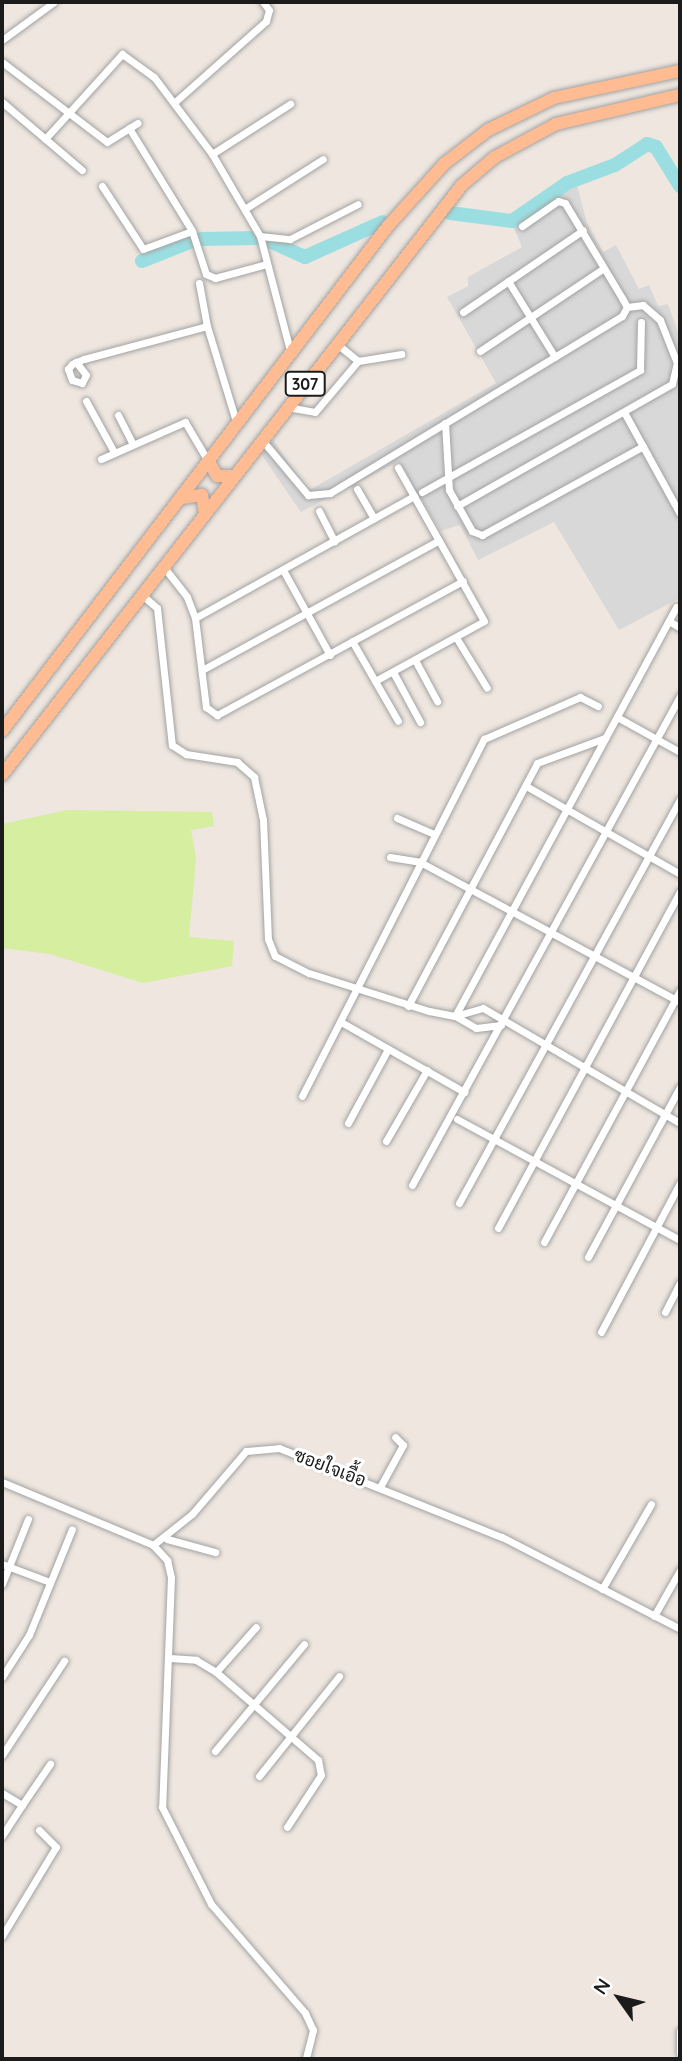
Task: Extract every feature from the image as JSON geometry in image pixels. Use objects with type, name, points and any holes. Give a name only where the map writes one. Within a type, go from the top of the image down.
[{"type":"main road","name":"307","points":[[2,731],[408,202],[465,147],[554,98],[680,71]]},
{"type":"main road","name":"307","points":[[2,775],[446,202],[495,157],[578,116],[680,95]]},
{"type":"main road","points":[[209,462],[217,476],[234,476]]},
{"type":"main road","points":[[182,498],[202,495],[205,513]]},
{"type":"street","points":[[2,40],[54,2]]},
{"type":"street","points":[[176,101],[266,20],[269,10],[263,2]]},
{"type":"street","points":[[45,139],[122,54],[176,101],[246,208],[260,236],[291,355]]},
{"type":"street","points":[[2,62],[107,142],[138,122]]},
{"type":"street","points":[[2,102],[82,170]]},
{"type":"street","points":[[212,154],[290,104]]},
{"type":"street","points":[[130,128],[192,230],[209,276],[267,264]]},
{"type":"street","points":[[246,208],[323,159]]},
{"type":"street","points":[[103,186],[143,248],[192,230]]},
{"type":"street","points":[[522,226],[558,201],[583,230],[627,307]]},
{"type":"street","points":[[260,236],[290,239],[358,204]]},
{"type":"street","points":[[463,312],[583,230]]},
{"type":"street","points":[[480,351],[604,268]]},
{"type":"street","points":[[508,281],[555,357]]},
{"type":"street","points":[[199,283],[207,326],[237,425]]},
{"type":"street","points":[[457,506],[664,391],[678,370],[673,346],[655,312],[643,304],[627,307]]},
{"type":"street","points":[[262,440],[309,495],[330,493],[622,316],[627,307]]},
{"type":"street","points":[[195,618],[640,370],[641,322]]},
{"type":"street","points":[[76,362],[159,335],[207,326]]},
{"type":"street","points":[[337,343],[359,361]]},
{"type":"street","points":[[287,407],[315,412],[359,361],[401,354]]},
{"type":"street","points":[[86,401],[114,452]]},
{"type":"street","points":[[624,412],[680,514]]},
{"type":"street","points":[[118,415],[132,443]]},
{"type":"street","points":[[102,459],[132,443],[185,422],[209,462]]},
{"type":"street","points":[[445,423],[446,478],[457,506],[472,531],[491,533],[643,446]]},
{"type":"street","points":[[375,681],[457,639],[484,621],[439,540],[418,494],[398,468]]},
{"type":"street","points":[[357,489],[374,519]]},
{"type":"street","points":[[319,511],[334,541]]},
{"type":"street","points":[[202,670],[309,615],[439,540]]},
{"type":"street","points":[[163,565],[187,597],[195,618],[206,707],[223,716],[352,641],[463,581]]},
{"type":"street","points":[[283,570],[330,655]]},
{"type":"street","points":[[141,594],[157,608],[172,745],[186,754],[237,762],[254,778],[263,820],[268,939],[275,956],[408,1006],[456,1016],[476,1028],[503,1023]]},
{"type":"street","points":[[456,1016],[676,607]]},
{"type":"street","points":[[668,621],[680,628]]},
{"type":"street","points":[[457,639],[487,688]]},
{"type":"street","points":[[352,641],[398,721]]},
{"type":"street","points":[[415,660],[437,701]]},
{"type":"street","points":[[393,672],[420,722]]},
{"type":"street","points":[[302,1096],[484,739],[580,696],[598,706]]},
{"type":"street","points":[[412,1185],[680,696]]},
{"type":"street","points":[[617,717],[680,752]]},
{"type":"street","points":[[408,1006],[539,761],[605,738]]},
{"type":"street","points":[[526,786],[680,874]]},
{"type":"street","points":[[459,1203],[680,799]]},
{"type":"street","points":[[397,818],[434,834]]},
{"type":"street","points":[[390,857],[420,862],[678,1000]]},
{"type":"street","points":[[498,1228],[680,892]]},
{"type":"street","points":[[544,1242],[624,1091],[678,1000],[680,990]]},
{"type":"street","points":[[456,1016],[483,1008],[503,1023],[680,1123]]},
{"type":"street","points":[[341,1023],[464,1092]]},
{"type":"street","points":[[348,1123],[388,1049]]},
{"type":"street","points":[[386,1141],[427,1070]]},
{"type":"street","points":[[588,1257],[680,1087]]},
{"type":"street","points":[[457,1119],[680,1240]]},
{"type":"street","points":[[601,1332],[680,1183]]},
{"type":"street","points":[[665,1312],[680,1283]]},
{"type":"street","points":[[380,1487],[403,1445],[395,1437]]},
{"type":"street","name":"ซอยใจเอื้อ","points":[[153,1545],[167,1539],[217,1488],[235,1459],[258,1447],[279,1448],[502,1537],[680,1629]]},
{"type":"street","points":[[2,1482],[153,1545],[169,1567],[170,1658],[161,1790],[166,1820],[211,1904],[305,2013],[313,2030],[306,2059]]},
{"type":"street","points":[[602,1589],[651,1504]]},
{"type":"street","points":[[2,1584],[5,1566],[28,1519]]},
{"type":"street","points":[[2,1677],[29,1635],[72,1529]]},
{"type":"street","points":[[167,1539],[215,1552]]},
{"type":"street","points":[[5,1566],[50,1581]]},
{"type":"street","points":[[654,1616],[680,1570]]},
{"type":"street","points":[[216,1672],[256,1627]]},
{"type":"street","points":[[215,1751],[304,1644]]},
{"type":"street","points":[[170,1658],[196,1660],[216,1672],[292,1736],[322,1770],[287,1827]]},
{"type":"street","points":[[2,1755],[64,1661]]},
{"type":"street","points":[[259,1776],[340,1676]]},
{"type":"street","points":[[2,1836],[50,1764]]},
{"type":"street","points":[[2,1793],[22,1805]]},
{"type":"street","points":[[2,1936],[56,1847],[39,1830]]},
{"type":"street","points":[[680,2031],[680,2053]]},
{"type":"shaded area","points":[[576,182],[587,223],[603,252],[616,245],[639,289],[649,285],[658,306],[668,304],[680,338],[680,598],[619,630],[554,522],[478,560],[460,525],[441,531],[398,462],[301,512],[261,454],[273,440],[308,491],[496,383],[447,297],[468,286],[468,277],[522,247],[512,224]]},
{"type":"green space","points":[[68,810],[212,812],[214,826],[191,830],[196,858],[189,937],[234,941],[232,966],[143,983],[50,954],[2,948],[2,824]]},
{"type":"waterway","points":[[450,213],[512,221],[567,183],[615,165],[647,144],[656,147],[680,186]]},
{"type":"waterway","points":[[265,239],[305,257],[383,222]]},
{"type":"waterway","points":[[201,239],[256,238]]},
{"type":"waterway","points":[[142,261],[192,241]]}]
